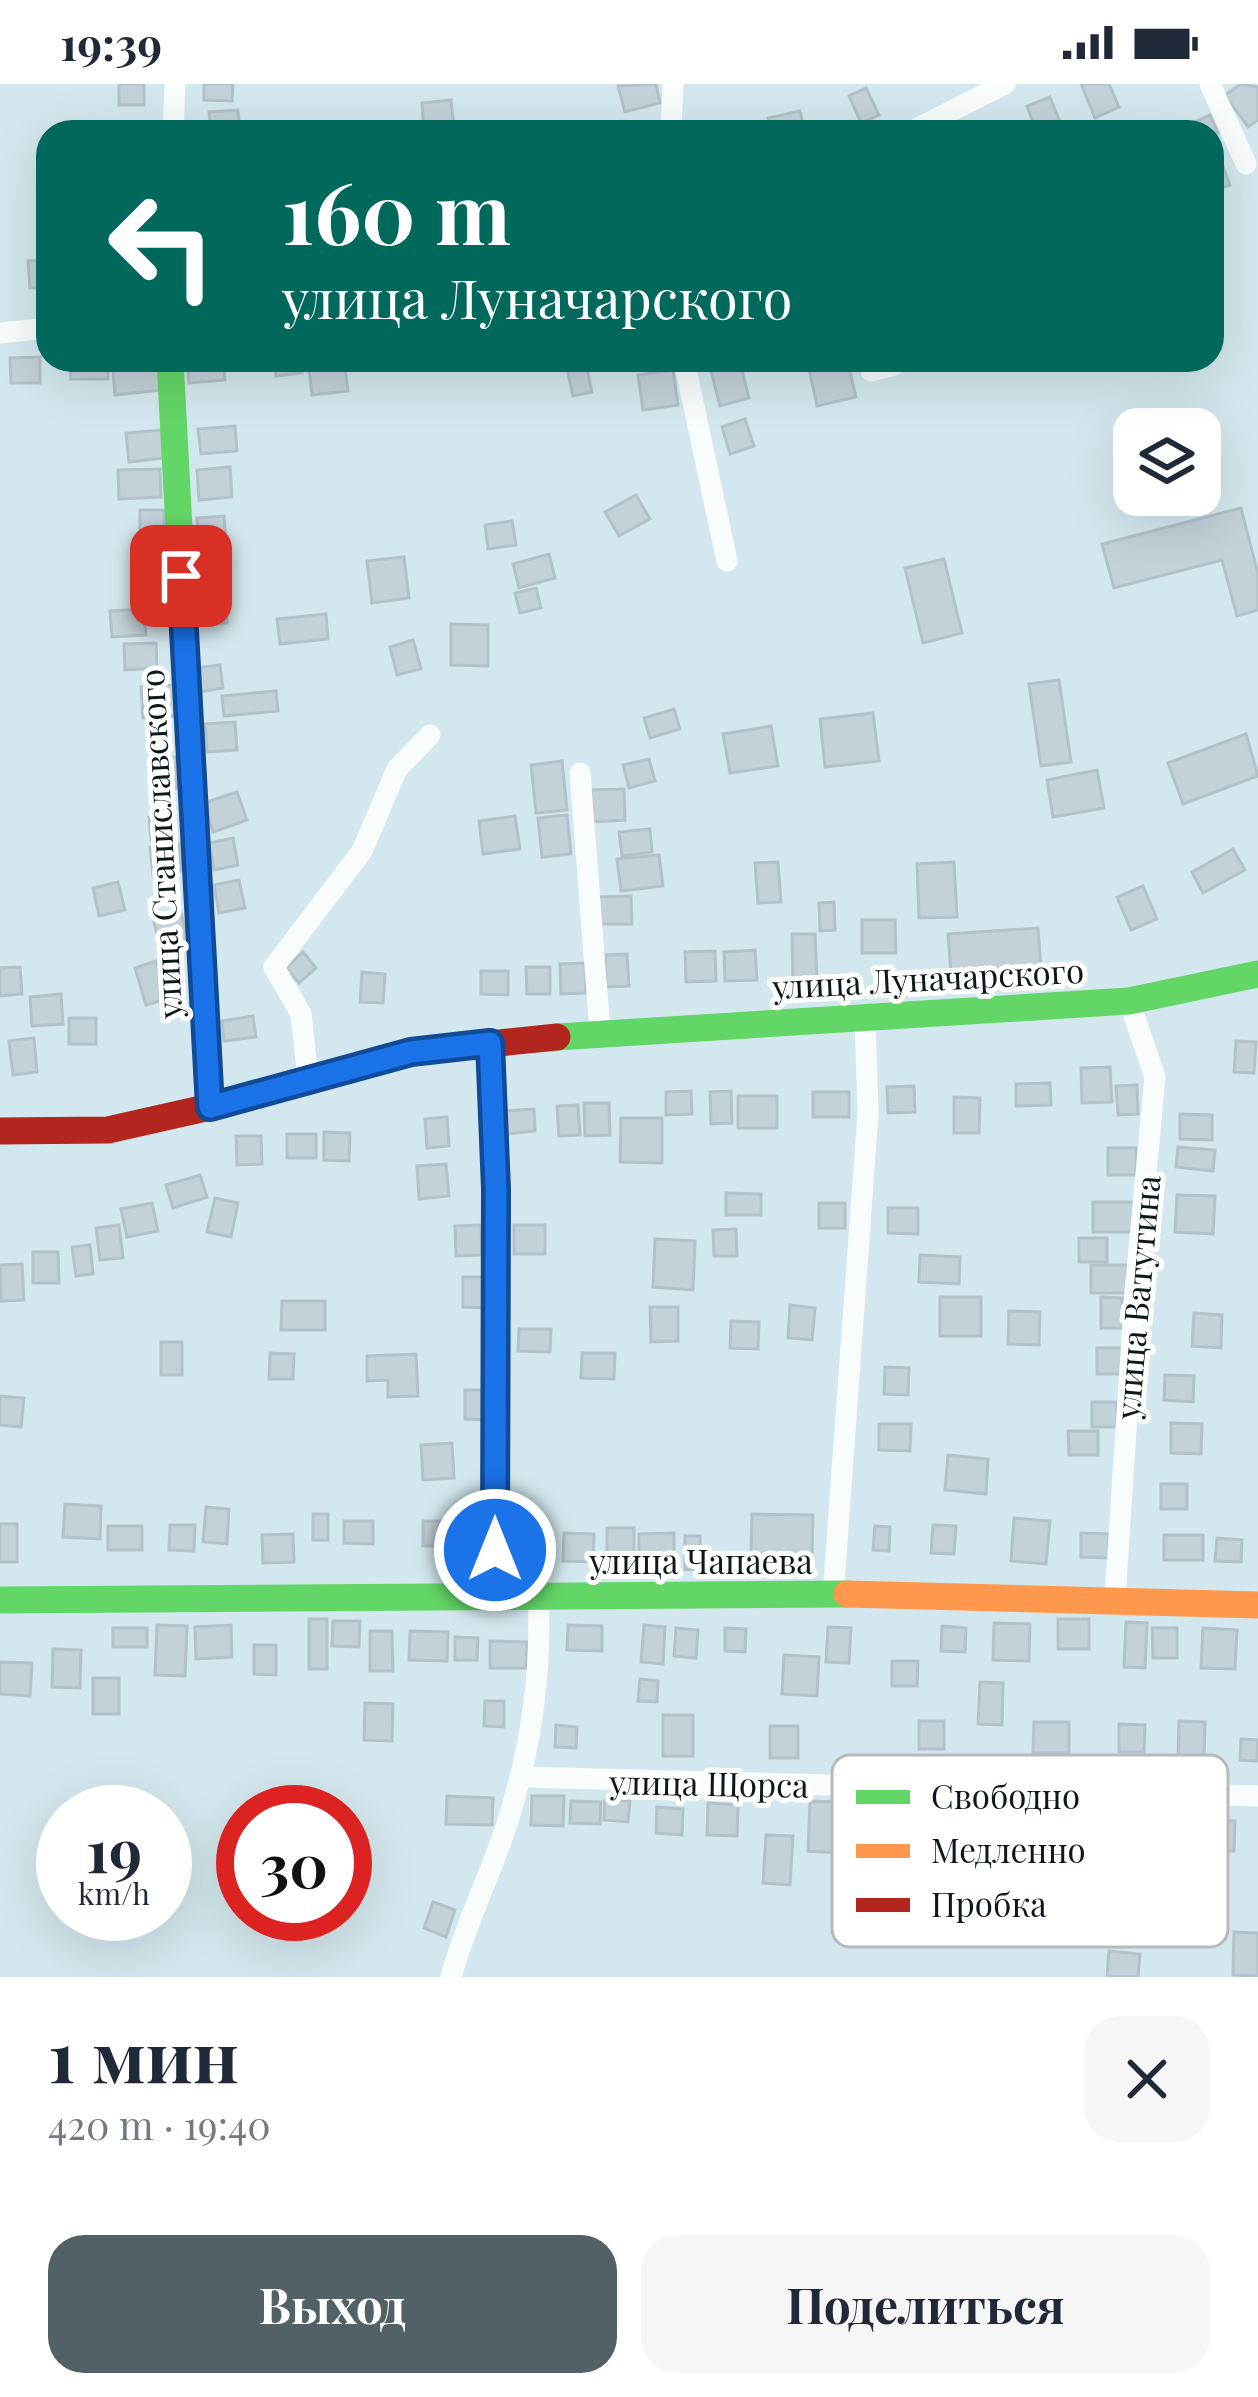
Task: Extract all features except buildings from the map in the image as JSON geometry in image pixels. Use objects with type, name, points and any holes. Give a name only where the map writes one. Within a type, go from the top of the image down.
[{"type":"main road","name":"улица Станиславского","points":[[171,372],[210,1107]]},
{"type":"main road","name":"улица Луначарского","points":[[0,1131],[108,1130],[411,1052],[600,1033],[1129,1001],[1258,974]]},
{"type":"main road","name":"улица Чапаева","points":[[0,1600],[833,1596],[1114,1598],[1258,1606]]},
{"type":"street","points":[[174,120],[175,84]]},
{"type":"street","points":[[672,120],[674,84]]},
{"type":"street","points":[[934,120],[1005,84]]},
{"type":"street","points":[[1210,84],[1246,164]]},
{"type":"street","points":[[0,333],[36,329]]},
{"type":"street","points":[[687,372],[727,560]]},
{"type":"street","points":[[308,1079],[301,1014],[274,967],[362,851],[397,769],[430,735]]},
{"type":"street","points":[[580,773],[600,1033]]},
{"type":"street","name":"улица Ватутина","points":[[1114,1598],[1155,1077],[1129,1001]]},
{"type":"street","points":[[833,1596],[868,1114],[865,1018]]},
{"type":"street","points":[[490,1043],[496,1189],[494,1595]]},
{"type":"street","points":[[451,1977],[463,1931],[504,1832],[520,1777],[541,1642],[538,1596]]},
{"type":"street","name":"улица Щорса","points":[[520,1777],[832,1785]]},
{"type":"street","name":"улица Щорса","points":[[1228,1795],[1258,1796]]},
{"type":"traffic: fast","points":[[171,372],[210,1107]]},
{"type":"traffic: fast","points":[[557,1037],[1129,1001],[1258,974]]},
{"type":"traffic: fast","points":[[0,1600],[847,1594]]},
{"type":"traffic: slow","points":[[847,1594],[1258,1605]]},
{"type":"traffic: jam","points":[[0,1131],[108,1130],[411,1052],[557,1037]]},
{"type":"route","points":[[181,576],[210,1107],[411,1052],[490,1043],[496,1189],[495,1550]]}]
